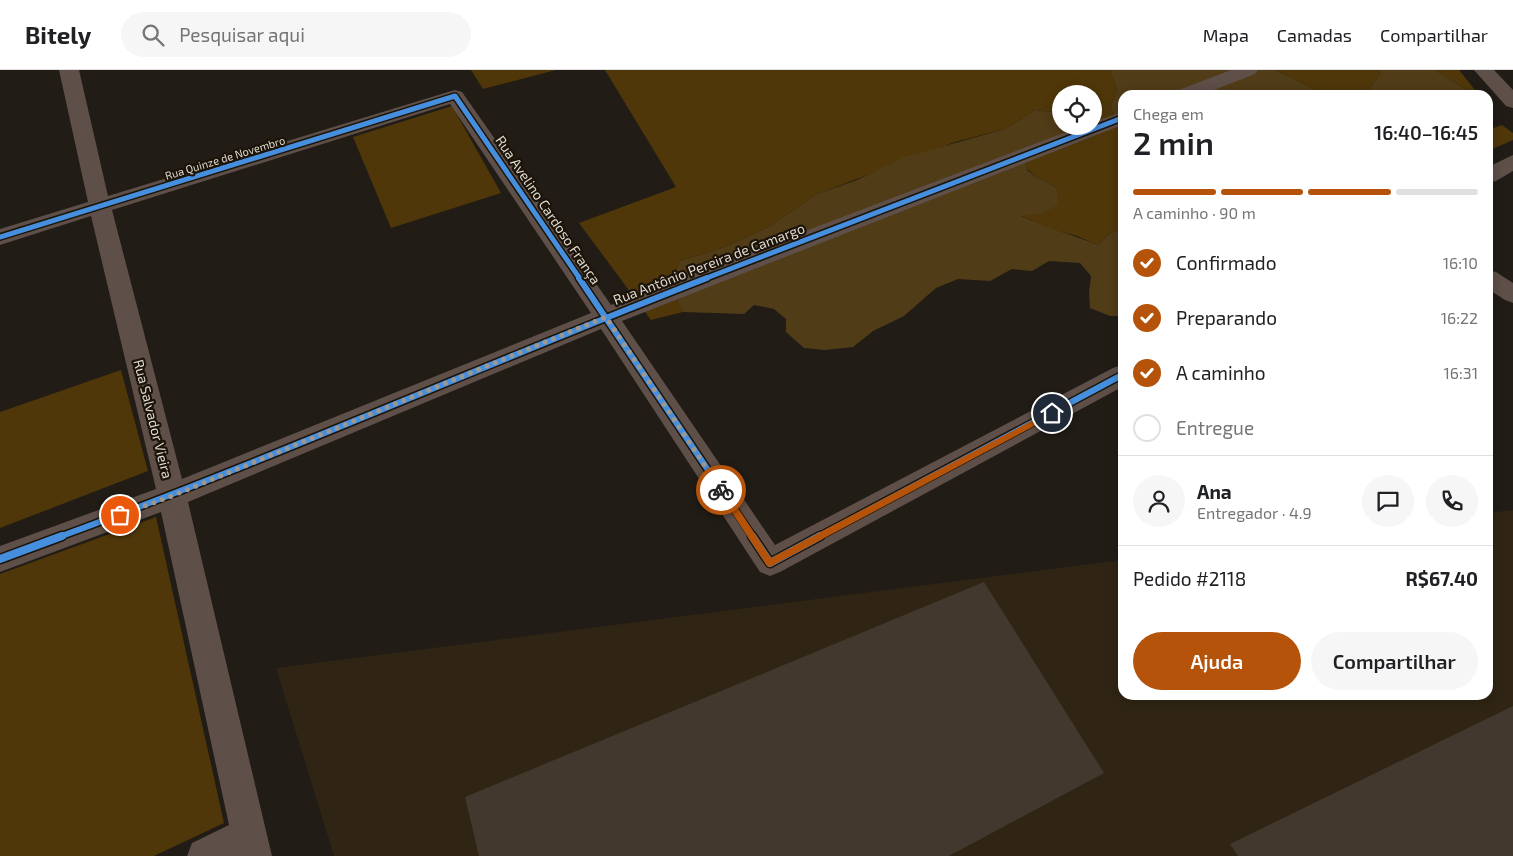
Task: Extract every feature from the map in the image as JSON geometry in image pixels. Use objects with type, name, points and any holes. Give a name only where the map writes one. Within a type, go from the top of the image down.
[{"type":"street","name":"Rua Salvador Vieira","points":[[69,70],[100,207],[172,496],[252,845]]},
{"type":"street","points":[[1196,90],[1248,70]]},
{"type":"street","points":[[1484,70],[1513,102]]},
{"type":"street","name":"Rua Quinze de Novembro","points":[[0,237],[455,96]]},
{"type":"street","name":"Rua Avelino Cardoso França","points":[[455,96],[606,317],[770,563],[1118,377]]},
{"type":"street","name":"Rua Antônio Pereira de Camargo","points":[[0,559],[172,496],[606,317],[1118,120]]},
{"type":"street","points":[[1493,173],[1513,162]]},
{"type":"street","points":[[1493,281],[1513,294]]},
{"type":"street","points":[[205,856],[252,845]]},
{"type":"shaded area","points":[[471,70],[556,70],[483,89]]},
{"type":"shaded area","points":[[605,70],[1110,70],[1117,90],[1110,108],[1118,122],[1118,230],[1109,234],[1098,245],[1077,236],[1046,228],[1021,215],[1057,188],[1038,178],[1027,169],[1026,156],[1065,147],[1071,135],[1102,135],[1102,85],[1052,85],[1052,112],[1035,110],[1005,129],[955,142],[817,194],[767,228],[722,248],[680,261],[670,286],[683,312],[651,320],[579,223],[676,187]]},
{"type":"shaded area","points":[[1110,70],[1276,70],[1317,90],[1118,90],[1118,122],[1110,108],[1117,90]]},
{"type":"shaded area","points":[[1276,70],[1379,70],[1380,74],[1369,90],[1317,90]]},
{"type":"shaded area","points":[[1379,70],[1435,70],[1467,90],[1369,90],[1380,74]]},
{"type":"shaded area","points":[[1435,70],[1459,70],[1475,90],[1467,90]]},
{"type":"shaded area","points":[[452,106],[501,193],[391,228],[353,137]]},
{"type":"shaded area","points":[[1035,110],[1052,112],[1052,135],[1071,135],[1065,147],[1026,156],[1027,170],[1057,188],[1058,205],[1041,214],[1022,216],[1098,245],[1109,234],[1118,230],[1118,316],[1110,316],[1090,308],[1091,276],[1080,263],[1049,261],[1032,271],[1012,269],[990,281],[958,279],[936,288],[904,316],[873,331],[853,347],[825,350],[804,348],[786,332],[786,319],[774,309],[754,305],[744,314],[683,312],[670,286],[680,261],[722,248],[767,228],[817,194],[857,180],[905,157],[1005,129]]},
{"type":"shaded area","points":[[1502,125],[1513,133],[1513,140],[1493,149],[1493,128]]},
{"type":"shaded area","points":[[121,370],[148,471],[0,528],[0,412]]},
{"type":"shaded area","points":[[1513,510],[1513,856],[334,856],[276,668],[1118,561],[1118,700],[1493,700],[1493,512]]},
{"type":"shaded area","points":[[156,517],[224,823],[154,856],[0,856],[0,574]]},
{"type":"building","points":[[984,582],[1104,773],[949,856],[479,856],[465,797]]},
{"type":"building","points":[[1513,706],[1513,856],[1238,856],[1230,844]]},
{"type":"cycle path","points":[[0,237],[455,96],[606,317],[770,563],[1118,377]]},
{"type":"cycle path","points":[[0,559],[172,496],[606,317],[1118,120]]},
{"type":"way so far","points":[[120,515],[172,496],[606,317],[721,490]]},
{"type":"route","points":[[721,490],[770,563],[1052,413]]}]
